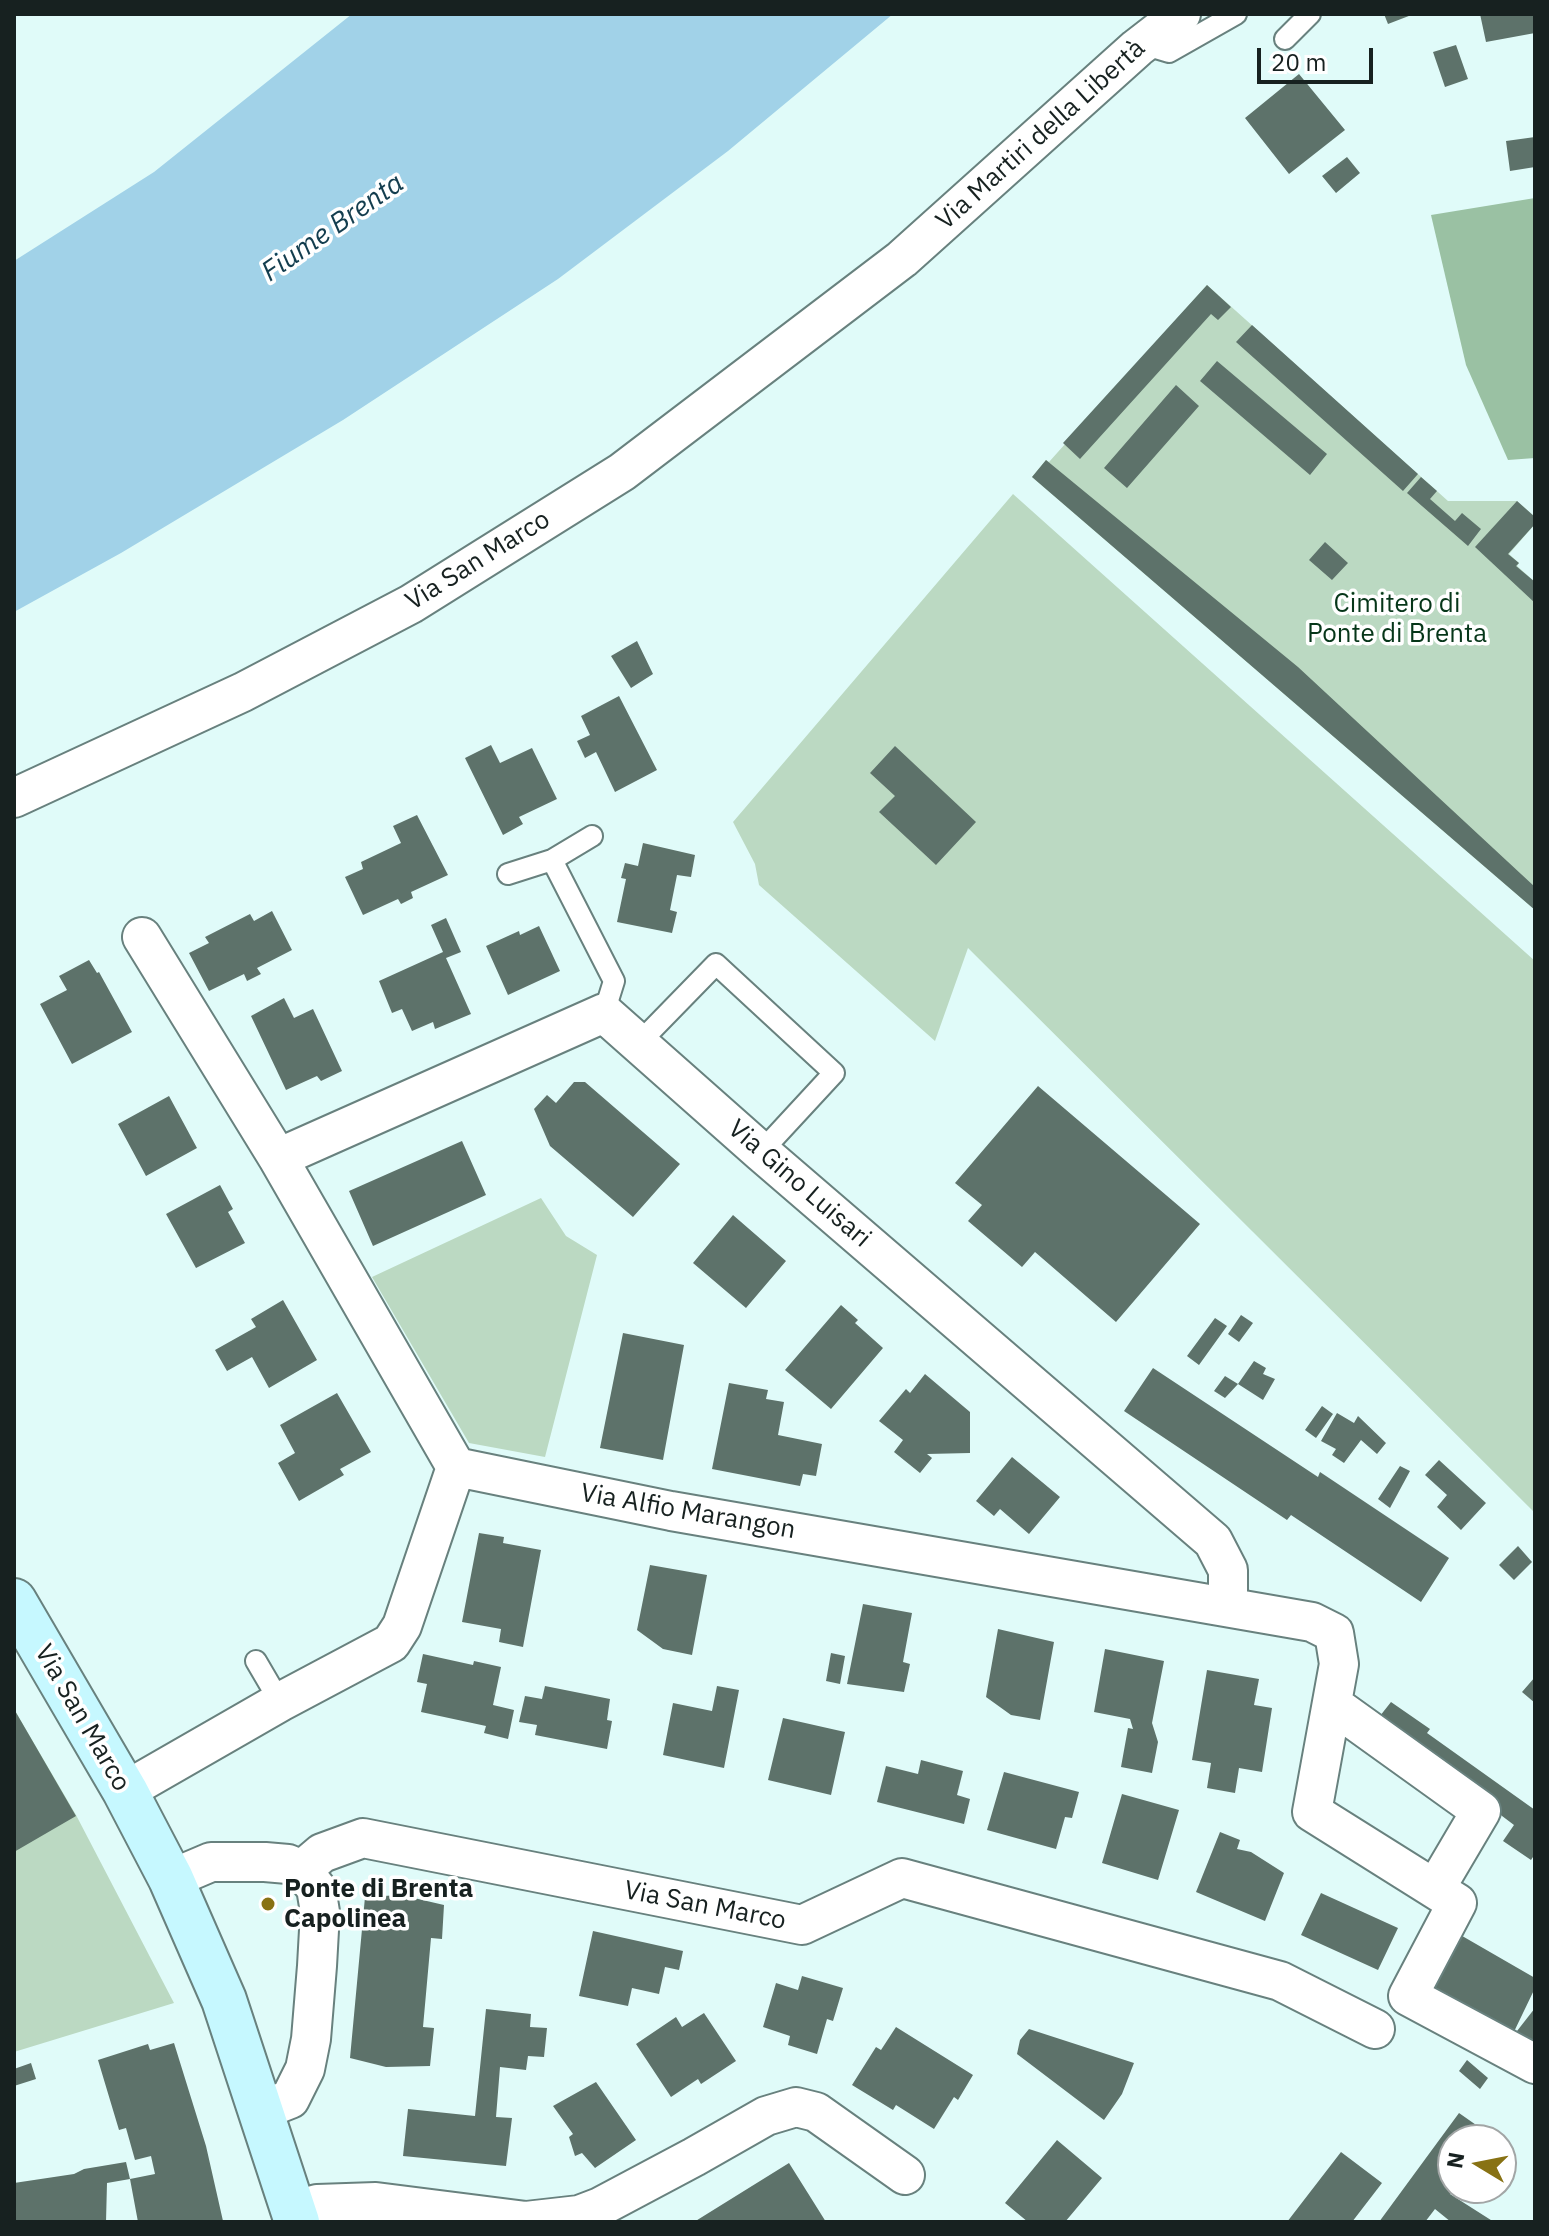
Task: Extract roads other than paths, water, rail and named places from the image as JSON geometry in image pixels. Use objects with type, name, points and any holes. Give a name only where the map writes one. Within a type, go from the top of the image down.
[{"type":"main road","name":"Via San Marco","points":[[14,1601],[125,1791],[171,1879],[224,2000],[296,2216]]},
{"type":"street","name":"Via Martiri della Libertà","points":[[902,259],[1142,44],[1181,14]]},
{"type":"street","name":"Via San Marco","points":[[14,798],[243,692],[411,604],[622,472],[902,259]]},
{"type":"street","points":[[125,1791],[280,1702],[391,1643],[402,1626],[456,1467],[278,1158],[142,937]]},
{"type":"street","name":"Via Gino Luisari","points":[[604,1013],[1213,1541],[1228,1570],[1228,1606]]},
{"type":"street","points":[[278,1158],[604,1013]]},
{"type":"street","name":"Via Alfio Marangon","points":[[456,1467],[686,1514],[1228,1606],[1312,1622],[1334,1633],[1339,1664],[1312,1812],[1457,1903],[1408,1996],[1535,2064]]},
{"type":"street","points":[[1332,1704],[1481,1811],[1435,1889]]},
{"type":"street","name":"Via San Marco","points":[[302,1870],[322,1853],[363,1838],[802,1925],[902,1878],[1280,1981],[1375,2029]]},
{"type":"street","points":[[171,1879],[211,1862],[288,1864],[302,1870],[316,1888],[320,1912],[311,2039],[305,2069],[290,2099],[262,2110]]},
{"type":"street","points":[[296,2216],[335,2202],[376,2202],[526,2221],[579,2215],[600,2207],[766,2116],[796,2107],[816,2112],[905,2175]]},
{"type":"lane","points":[[1142,44],[1169,52],[1236,14]]},
{"type":"lane","points":[[1285,39],[1310,14]]},
{"type":"lane","points":[[508,874],[552,860],[592,836]]},
{"type":"lane","points":[[552,860],[614,981],[604,1013]]},
{"type":"lane","points":[[638,1044],[716,964],[834,1073],[761,1152]]},
{"type":"lane","points":[[256,1661],[280,1702]]},
{"type":"water","name":"Fiume Brenta","points":[[352,14],[893,14],[728,151],[558,279],[343,420],[121,553],[14,612],[14,261],[154,172]]},
{"type":"place","name":"Ponte di Brenta Capolinea","points":[[268,1904]]},
{"type":"park label","name":"Cimitero di Ponte di Brenta","points":[[1397,619]]}]
